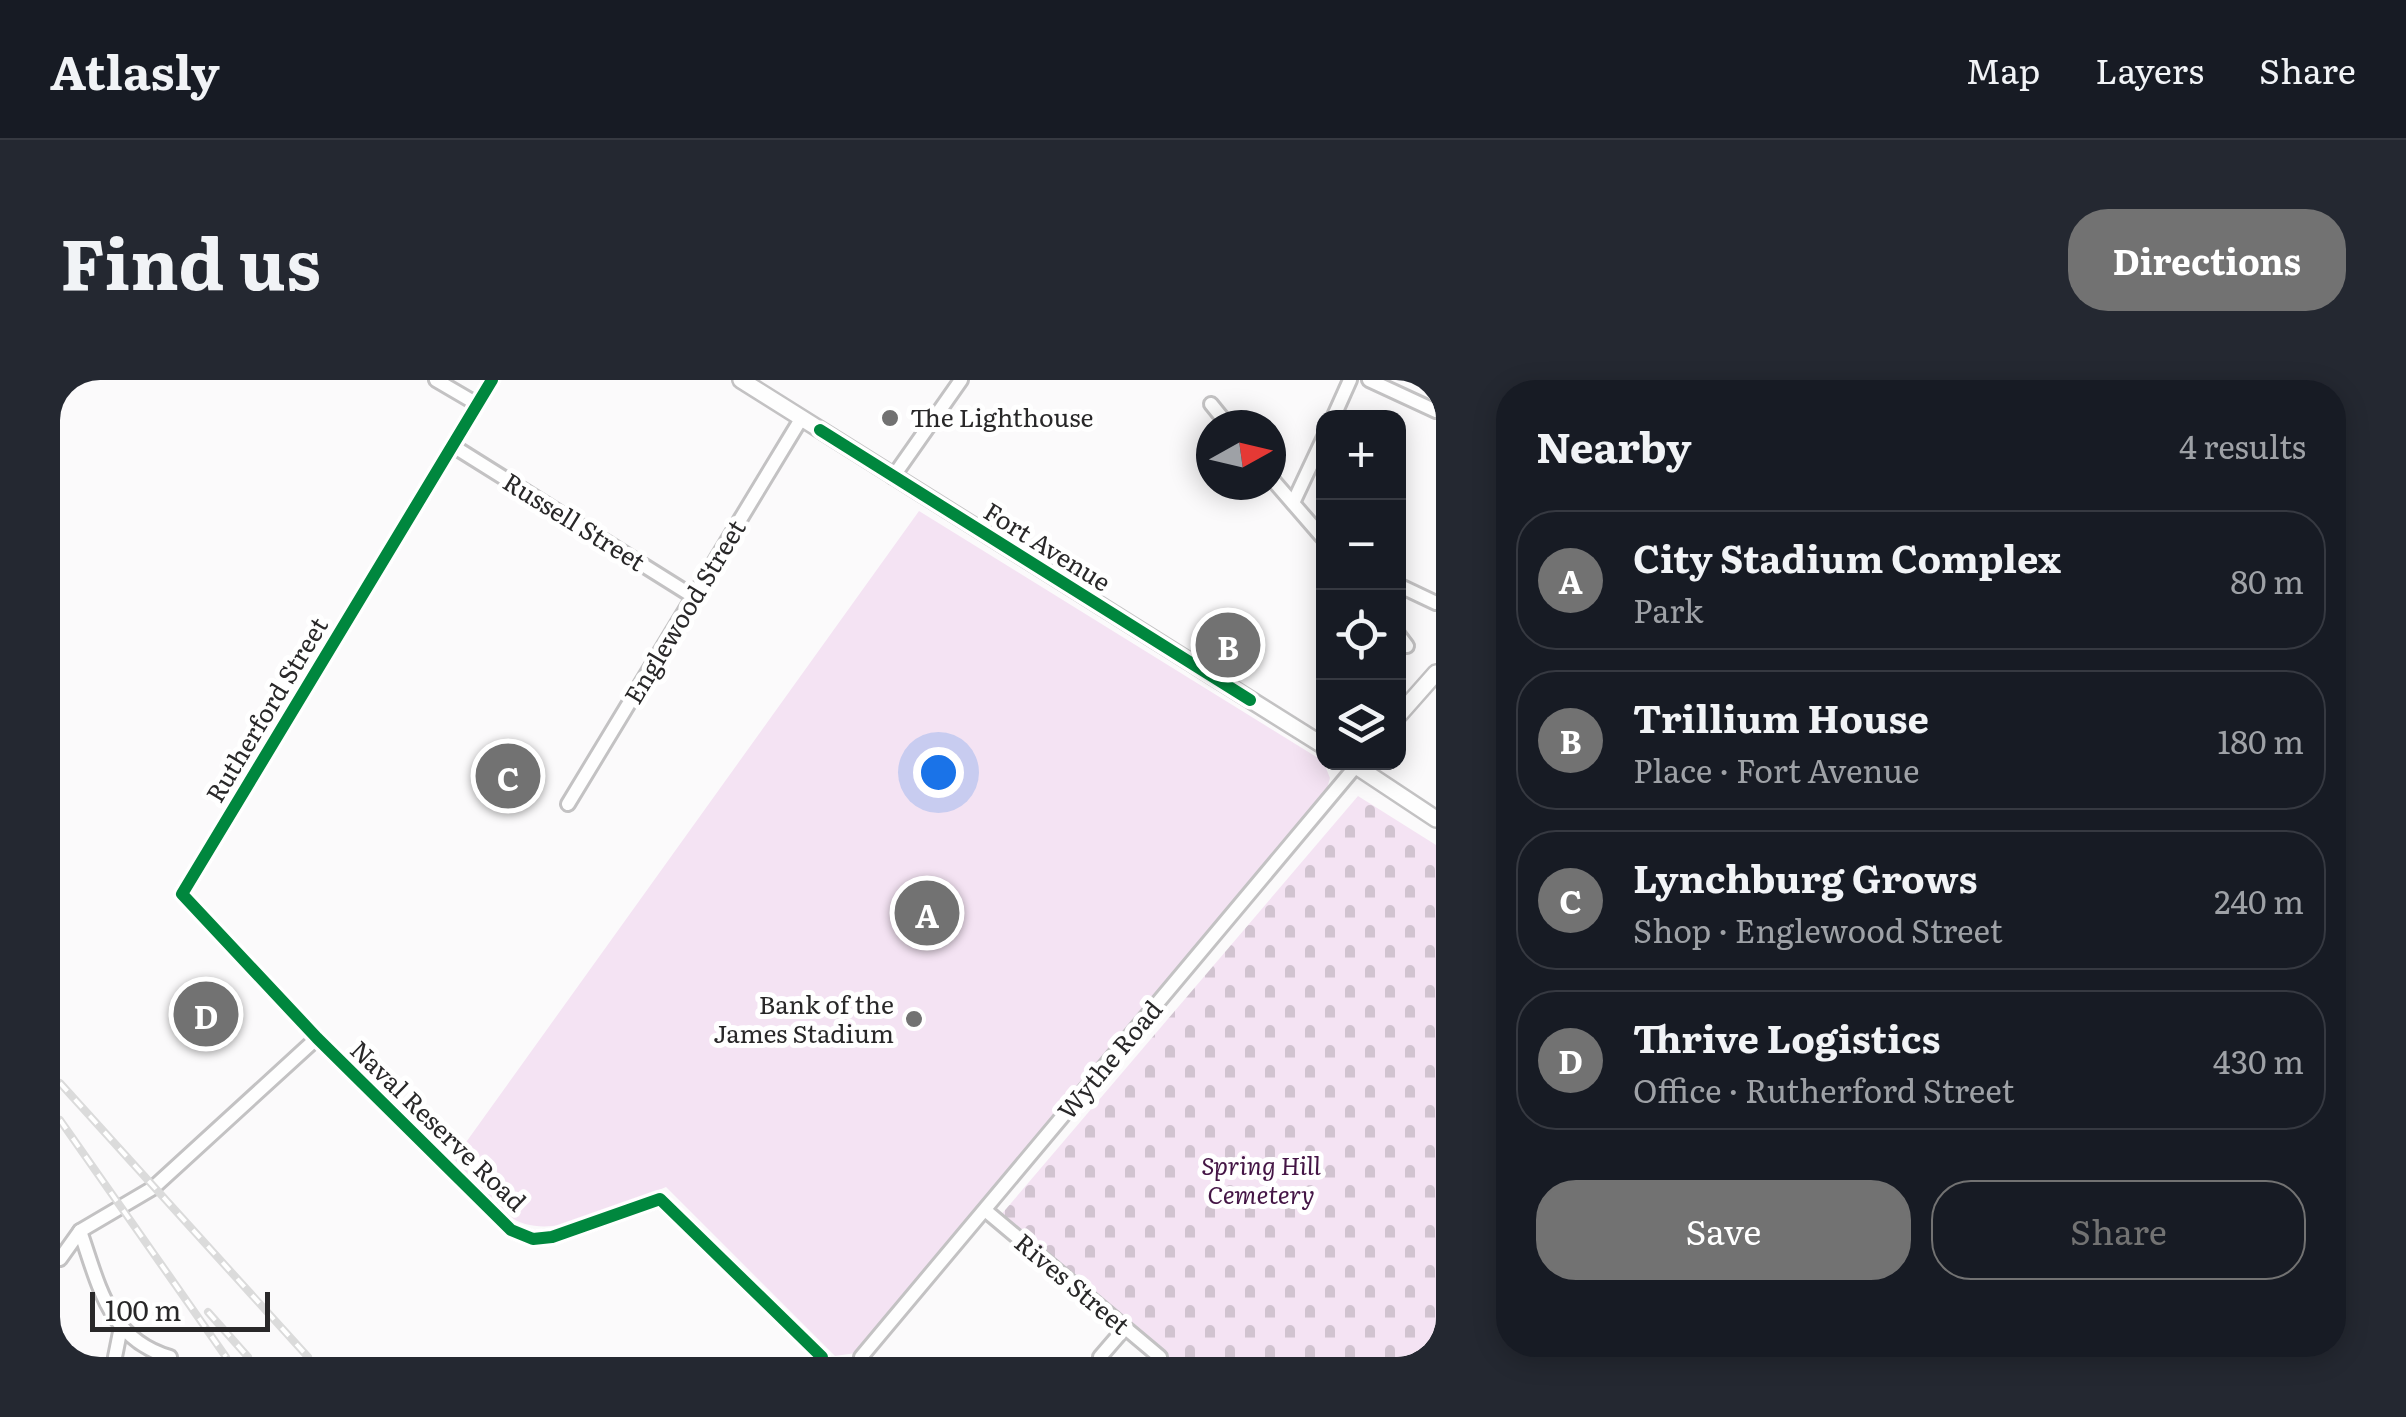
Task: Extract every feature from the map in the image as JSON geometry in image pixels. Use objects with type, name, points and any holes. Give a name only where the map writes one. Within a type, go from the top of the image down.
[{"type":"main road","name":"Fort Avenue","points":[[747,382],[800,419],[1316,741]]},
{"type":"main road","points":[[1406,707],[1436,673]]},
{"type":"main road","points":[[1364,770],[1436,818]]},
{"type":"street","points":[[436,380],[477,404]]},
{"type":"street","name":"Rutherford Street","points":[[317,1038],[182,894],[492,380]]},
{"type":"street","points":[[894,477],[961,380]]},
{"type":"street","points":[[1337,410],[1350,380]]},
{"type":"street","points":[[1369,380],[1436,411]]},
{"type":"street","points":[[1211,404],[1216,410]]},
{"type":"street","name":"Englewood Street","points":[[568,804],[800,419]]},
{"type":"street","name":"Russell Street","points":[[453,446],[694,598]]},
{"type":"street","points":[[1293,502],[1316,455]]},
{"type":"street","points":[[1286,494],[1316,529]]},
{"type":"street","points":[[1406,589],[1436,603]]},
{"type":"street","name":"Wythe Road","points":[[861,1357],[1350,770]]},
{"type":"street","points":[[60,1259],[80,1231],[153,1188],[317,1038]]},
{"type":"street","name":"Naval Reserve Road","points":[[317,1038],[510,1230],[533,1239],[552,1238],[660,1200],[822,1357]]},
{"type":"street","name":"Rives Street","points":[[985,1210],[1160,1357]]},
{"type":"street","points":[[80,1231],[114,1320],[138,1345],[168,1357]]},
{"type":"street","points":[[116,1357],[121,1328]]},
{"type":"street","points":[[1100,1357],[1125,1328]]},
{"type":"green space","points":[[919,511],[1316,757],[1316,770],[1327,770],[1330,778],[1325,795],[856,1353],[835,1356],[666,1187],[587,1219],[545,1226],[526,1224],[502,1210],[454,1159]]},
{"type":"green space","name":"Spring Hill Cemetery","points":[[1358,796],[1436,845],[1436,1357],[1169,1357],[1000,1216]]},
{"type":"railway","points":[[60,1083],[308,1357]]},
{"type":"railway","points":[[60,1120],[226,1357]]},
{"type":"railway","points":[[208,1312],[248,1357]]},
{"type":"cycle path","points":[[492,380],[182,894],[317,1038],[511,1230],[533,1239],[552,1237],[660,1199],[822,1357]]},
{"type":"cycle path","points":[[820,430],[1250,700]]},
{"type":"place","name":"The Lighthouse","points":[[890,418]]},
{"type":"place","name":"Trillium House","points":[[1228,645]]},
{"type":"place","name":"Lynchburg Grows","points":[[508,776]]},
{"type":"place","name":"City Stadium Complex","points":[[927,913]]},
{"type":"place","name":"Thrive Logistics","points":[[206,1014]]},
{"type":"place","name":"Bank of the James Stadium","points":[[914,1019]]}]
